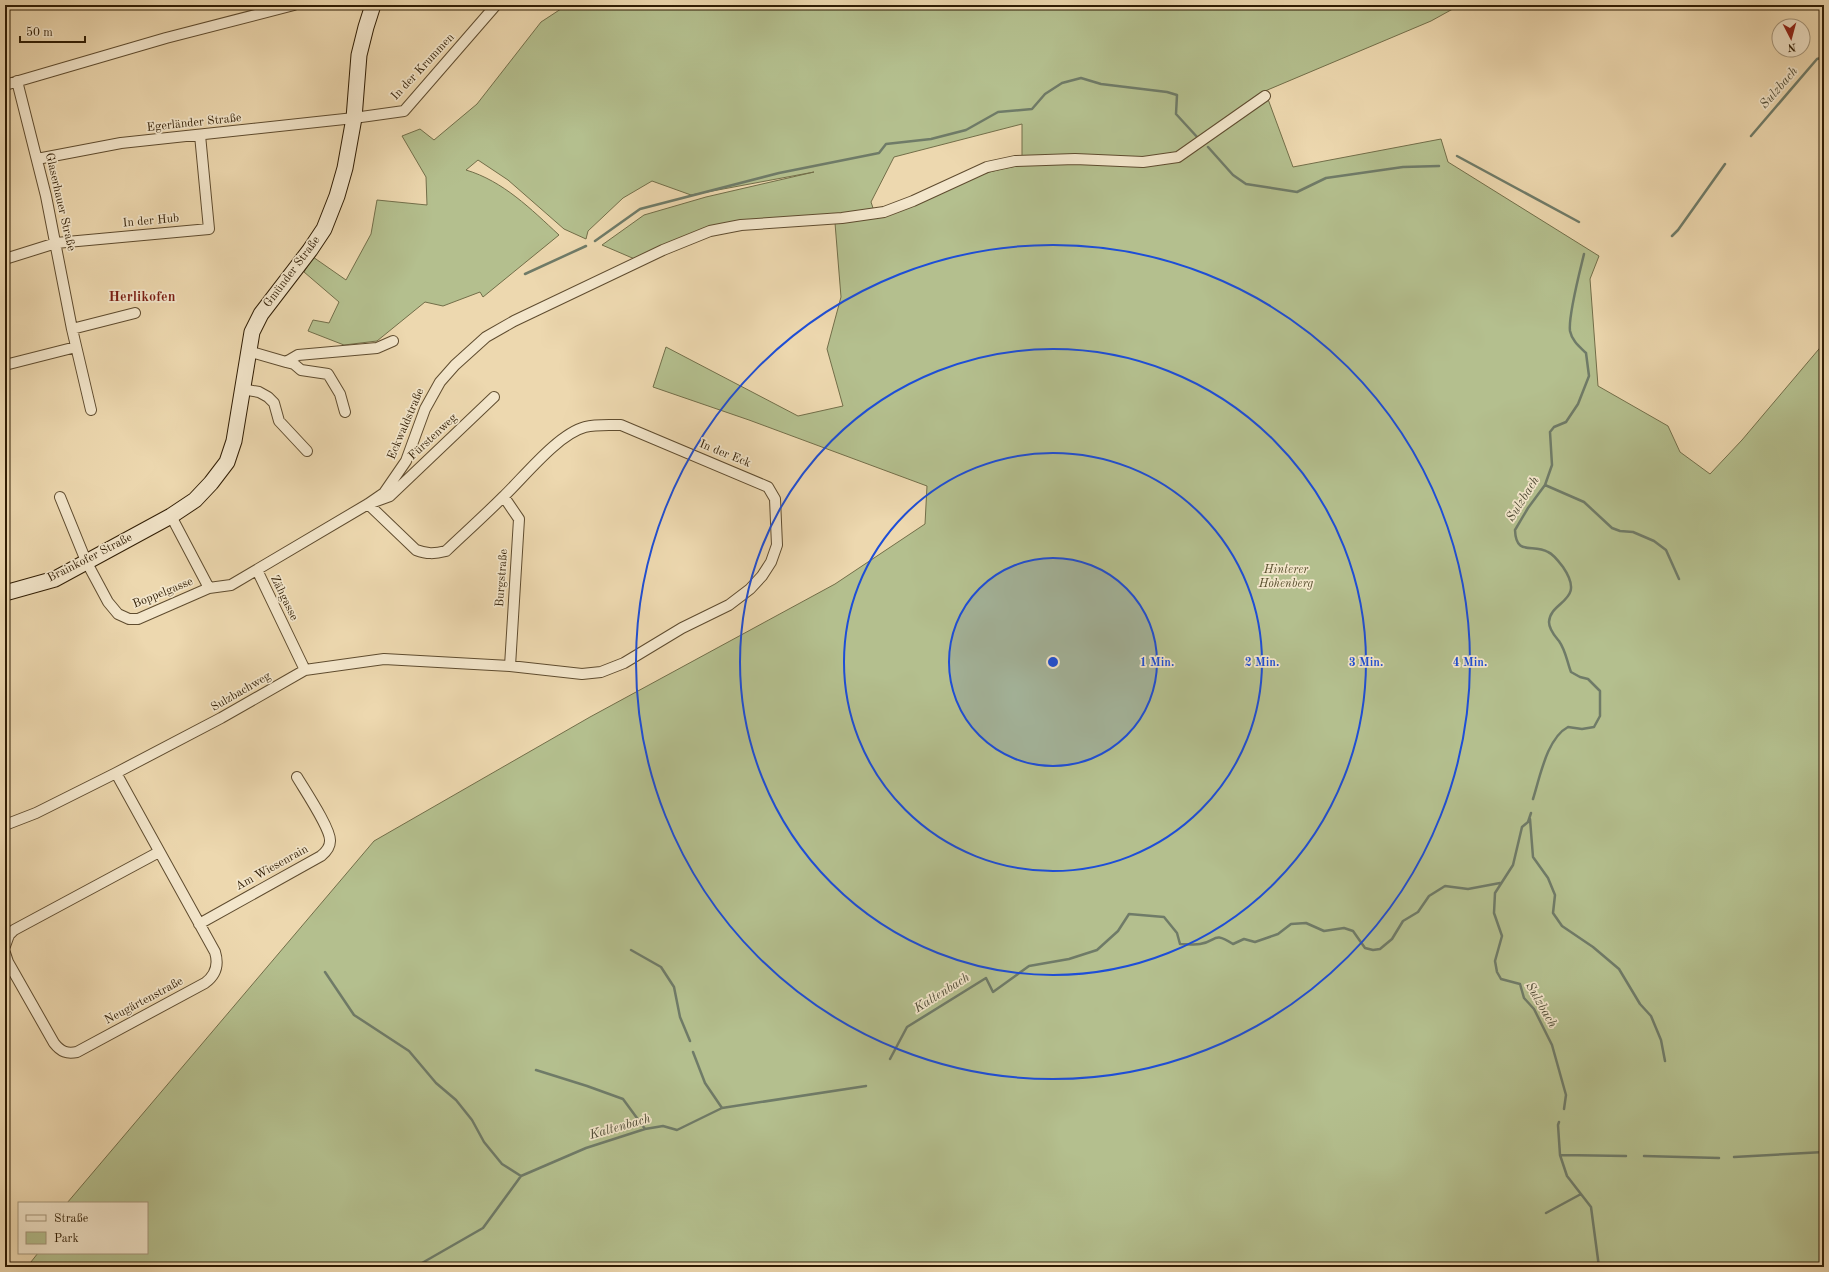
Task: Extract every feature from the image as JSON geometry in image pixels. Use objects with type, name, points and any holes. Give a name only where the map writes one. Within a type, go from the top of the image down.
[{"type":"main road","name":"Gmünder Straße","points":[[171,516],[195,500],[211,483],[227,462],[234,442],[252,332],[261,314],[310,250],[324,229],[337,196],[345,168],[354,118],[360,55],[366,27],[373,5]]},
{"type":"main road","name":"Brainkofer Straße","points":[[5,593],[55,579],[171,516]]},
{"type":"street","points":[[5,85],[166,38],[294,5]]},
{"type":"street","name":"In der Krummen","points":[[354,118],[404,111],[496,5]]},
{"type":"street","name":"Glaserhauer Straße","points":[[17,82],[37,159],[56,243],[72,329],[91,410]]},
{"type":"street","name":"Eckwaldstraße","points":[[257,570],[384,493],[406,461],[425,409],[440,382],[455,365],[486,337],[514,321],[662,250],[710,232],[741,225],[842,218],[884,212],[913,201],[987,167],[1015,161],[1075,159],[1143,162],[1178,157],[1265,96]]},
{"type":"street","name":"Egerländer Straße","points":[[37,159],[121,144],[354,118]]},
{"type":"street","name":"In der Hub","points":[[5,259],[56,243],[209,229],[200,136]]},
{"type":"street","points":[[72,329],[135,313]]},
{"type":"street","points":[[286,362],[298,355],[377,348],[392,341]]},
{"type":"street","points":[[5,365],[76,347]]},
{"type":"street","points":[[248,351],[294,364],[301,370],[328,374],[339,390],[345,412]]},
{"type":"street","points":[[242,389],[259,392],[268,397],[274,403],[279,421],[307,451]]},
{"type":"street","name":"Fürstenweg","points":[[368,504],[390,496],[494,397]]},
{"type":"street","name":"In der Eck","points":[[368,504],[416,550],[434,554],[446,551],[504,497],[559,442],[572,432],[584,427],[604,424],[621,425],[768,487],[775,500],[777,545],[771,562],[750,590],[729,605],[682,628],[624,662],[601,672],[582,674],[510,666]]},
{"type":"street","name":"Boppelgasse","points":[[60,497],[86,561],[108,602],[118,614],[129,619],[138,619],[209,588]]},
{"type":"street","name":"Burgstraße","points":[[504,497],[519,519],[510,666]]},
{"type":"street","points":[[171,516],[209,588]]},
{"type":"street","name":"Zähgasse","points":[[209,588],[231,585],[257,570],[305,670]]},
{"type":"street","name":"Sulzbachweg","points":[[5,825],[36,813],[116,774],[221,718],[305,670],[384,659],[510,666]]},
{"type":"street","name":"Neugärtenstraße","points":[[5,953],[8,962],[54,1043],[63,1052],[70,1053],[77,1052],[211,978],[217,966],[217,958],[116,774]]},
{"type":"street","name":"Am Wiesenrain","points":[[199,924],[326,852],[330,840],[329,834],[297,777]]},
{"type":"street","points":[[5,946],[9,935],[14,930],[159,852]]},
{"type":"green space","name":"Hinterer Hohenberg","points":[[567,5],[1460,5],[1431,21],[1265,91],[1293,167],[1441,139],[1448,162],[1599,256],[1590,279],[1598,386],[1668,426],[1680,452],[1710,474],[1742,440],[1824,343],[1824,1267],[27,1267],[37,1254],[148,1254],[148,1202],[68,1202],[374,841],[590,717],[835,584],[925,524],[927,486],[749,420],[653,387],[666,347],[798,416],[843,406],[827,349],[841,297],[835,223],[866,218],[975,176],[1022,165],[1022,124],[894,157],[871,202],[874,211],[744,224],[637,260],[602,245],[644,215],[706,197],[814,172],[691,195],[652,181],[623,198],[588,231],[586,239],[564,229],[508,180],[478,160],[466,170],[492,181],[516,197],[559,235],[483,297],[480,292],[443,306],[425,302],[377,341],[344,345],[308,331],[313,320],[329,323],[339,302],[304,272],[313,257],[346,280],[371,234],[377,200],[427,205],[426,177],[402,136],[420,129],[434,140],[477,104],[541,22]]},
{"type":"waterway","name":"Sulzbach","points":[[1751,136],[1817,59],[1824,57]]},
{"type":"waterway","points":[[595,241],[640,209],[779,173],[879,153],[886,144],[931,139],[966,130],[998,112],[1032,109],[1045,94],[1062,83],[1081,78],[1101,84],[1167,92],[1177,95],[1176,114],[1198,138]]},
{"type":"waterway","points":[[1208,147],[1233,175],[1246,184],[1297,192],[1326,178],[1403,167],[1439,166]]},
{"type":"waterway","points":[[1457,156],[1579,222]]},
{"type":"waterway","name":"Sulzbach","points":[[1672,236],[1678,230],[1725,164]]},
{"type":"waterway","points":[[525,274],[586,246]]},
{"type":"waterway","name":"Sulzbach","points":[[1533,799],[1545,759],[1561,732],[1568,727],[1582,729],[1594,727],[1600,716],[1600,691],[1588,679],[1571,672],[1563,649],[1559,641],[1552,633],[1549,625],[1551,615],[1569,594],[1571,587],[1569,579],[1562,565],[1550,553],[1542,550],[1526,548],[1518,544],[1515,530],[1528,508],[1545,485],[1552,465],[1550,432],[1554,427],[1566,422],[1578,404],[1589,376],[1586,353],[1574,341],[1570,331],[1572,305],[1584,254]]},
{"type":"waterway","points":[[1545,485],[1584,502],[1612,528],[1620,531],[1633,532],[1654,541],[1666,550],[1679,579]]},
{"type":"waterway","name":"Sulzbach","points":[[1531,813],[1528,822],[1522,827],[1513,865],[1495,893],[1494,913],[1502,936],[1495,961],[1497,972],[1501,979],[1520,984],[1524,998],[1534,1009],[1552,1045],[1566,1095],[1564,1109]]},
{"type":"waterway","points":[[1530,819],[1533,857],[1548,878],[1555,895],[1553,913],[1562,926],[1593,947],[1619,969],[1640,1004],[1651,1016],[1661,1040],[1665,1061]]},
{"type":"waterway","name":"Kaltenbach","points":[[890,1059],[907,1027],[986,978],[993,992],[1029,966],[1069,959],[1097,950],[1118,931],[1129,914],[1164,917],[1177,933],[1180,944],[1206,943],[1218,937],[1233,944],[1244,939],[1255,942],[1278,934],[1291,924],[1306,923],[1324,931],[1344,928],[1353,931],[1365,948],[1373,950],[1380,949],[1392,939],[1403,921],[1418,912],[1429,896],[1445,886],[1468,889],[1500,883]]},
{"type":"waterway","points":[[631,950],[661,967],[674,987],[680,1017],[690,1041]]},
{"type":"waterway","points":[[325,972],[354,1015],[409,1051],[436,1083],[456,1100],[472,1120],[484,1142],[502,1164],[521,1176]]},
{"type":"waterway","points":[[693,1052],[705,1083],[722,1108]]},
{"type":"waterway","points":[[536,1070],[623,1099],[645,1129]]},
{"type":"waterway","name":"Kaltenbach","points":[[415,1267],[483,1228],[521,1176],[586,1148],[645,1129],[663,1126],[677,1130],[722,1108],[866,1086]]},
{"type":"waterway","name":"Sulzbach","points":[[1559,1122],[1560,1155],[1567,1176],[1591,1207],[1599,1267]]},
{"type":"waterway","points":[[1734,1157],[1824,1152]]},
{"type":"waterway","points":[[1561,1155],[1626,1156]]},
{"type":"waterway","points":[[1644,1156],[1719,1158]]},
{"type":"waterway","points":[[1546,1213],[1581,1194]]},
{"type":"district","name":"Herlikofen","points":[[142,297]]}]
